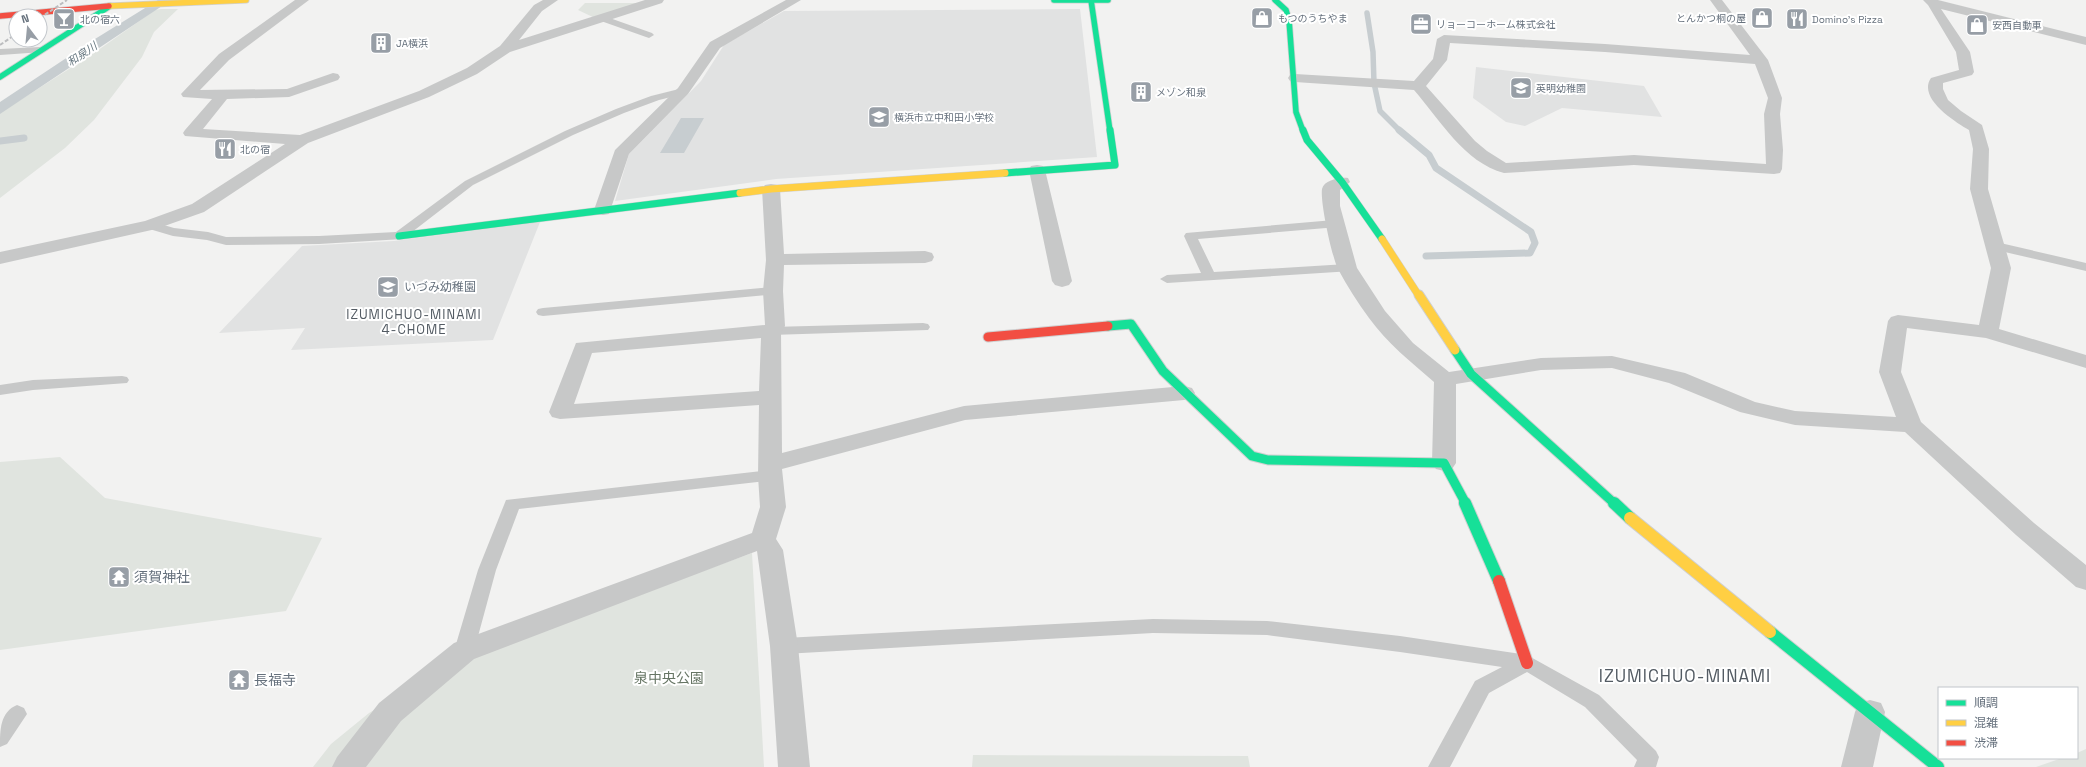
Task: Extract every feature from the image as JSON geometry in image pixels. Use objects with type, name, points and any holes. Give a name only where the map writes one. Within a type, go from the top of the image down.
[{"type":"street","points":[[0,8],[94,0]]},
{"type":"street","points":[[0,16],[120,3],[246,0]]},
{"type":"street","points":[[303,0],[224,57],[188,94],[222,95],[288,93],[333,77]]},
{"type":"street","points":[[505,50],[538,8],[552,0]]},
{"type":"street","points":[[0,258],[150,225],[198,208],[302,140],[424,94],[472,71],[505,50],[604,19],[658,0]]},
{"type":"street","points":[[603,210],[621,152],[683,91],[715,45],[795,0]]},
{"type":"street","points":[[1054,0],[1108,0]]},
{"type":"street","points":[[399,236],[770,189],[1115,165],[1091,0]]},
{"type":"street","points":[[1275,0],[1286,10],[1295,78],[1296,112],[1307,140],[1342,182],[1405,272],[1471,374],[1641,528],[1938,767]]},
{"type":"street","points":[[1295,78],[1418,86],[1476,152],[1493,164],[1504,168],[1634,160],[1774,169],[1775,150],[1772,114],[1775,98],[1761,60],[1716,0]]},
{"type":"street","points":[[1932,2],[2086,41]]},
{"type":"street","points":[[1932,2],[1934,8],[1963,52],[1967,72],[1945,77],[1936,81],[1935,86],[1942,101],[1953,113],[1976,128],[1981,148],[1979,189],[2001,268],[1988,332]]},
{"type":"street","points":[[0,77],[40,50],[120,3]]},
{"type":"street","points":[[1418,86],[1440,60],[1444,39],[1561,45],[1761,60]]},
{"type":"street","points":[[222,95],[191,133],[302,140]]},
{"type":"street","points":[[1037,170],[1062,281]]},
{"type":"street","points":[[1342,182],[1331,188],[1331,206],[1334,224],[1347,268],[1382,320],[1406,347],[1445,380]]},
{"type":"street","points":[[770,189],[775,260],[773,291],[775,326],[771,331],[771,470],[773,507],[763,539],[770,550],[784,646],[794,767]]},
{"type":"street","points":[[0,251],[33,250]]},
{"type":"street","points":[[775,260],[925,257]]},
{"type":"street","points":[[2086,362],[1988,332],[1898,321],[1890,372],[1911,425],[2025,529],[2086,580]]},
{"type":"street","points":[[988,337],[1131,324],[1163,371],[1184,393],[1252,456],[1268,460],[1444,463]]},
{"type":"street","points":[[771,331],[583,347],[560,412],[772,397]]},
{"type":"street","points":[[1445,380],[1471,374],[1541,364],[1612,362],[1677,378],[1748,407],[1795,418],[1911,425]]},
{"type":"street","points":[[1445,380],[1444,463],[1460,489],[1504,595],[1527,663]]},
{"type":"street","points":[[771,470],[964,413],[1184,393]]},
{"type":"street","points":[[348,767],[390,712],[464,651],[763,539]]},
{"type":"street","points":[[1857,767],[1870,712]]},
{"type":"lane","points":[[604,19],[648,35]]},
{"type":"lane","points":[[0,52],[40,50]]},
{"type":"lane","points":[[150,225],[173,232],[208,236],[226,241],[319,240],[399,236],[430,211],[469,183],[569,133],[620,111],[655,98],[683,91]]},
{"type":"lane","points":[[1208,276],[1190,236],[1334,224]]},
{"type":"lane","points":[[1996,246],[2086,267]]},
{"type":"lane","points":[[1166,279],[1347,268]]},
{"type":"lane","points":[[543,312],[773,291]]},
{"type":"lane","points":[[771,331],[923,327]]},
{"type":"lane","points":[[0,390],[32,385],[122,380]]},
{"type":"lane","points":[[464,651],[486,570],[512,504],[771,470]]},
{"type":"lane","points":[[784,646],[1153,626],[1259,628],[1400,644],[1527,663],[1592,701],[1648,757],[1645,767]]},
{"type":"lane","points":[[1439,767],[1482,687],[1527,663]]},
{"type":"lane","points":[[0,738],[17,714]]},
{"type":"shaded area","name":"横浜市立中和田小学校","points":[[1080,9],[1097,157],[776,179],[615,201],[629,154],[701,81],[724,45],[784,11]]},
{"type":"shaded area","points":[[1476,67],[1644,86],[1662,117],[1562,108],[1525,126],[1506,122],[1473,98]]},
{"type":"shaded area","name":"いづみ幼稚園","points":[[540,222],[493,340],[291,350],[305,328],[219,333],[302,246],[394,241]]},
{"type":"green space","points":[[585,3],[643,3],[597,19],[578,10]]},
{"type":"green space","points":[[178,9],[154,32],[142,57],[94,120],[65,148],[0,198],[0,113],[94,53],[155,10]]},
{"type":"green space","points":[[60,457],[105,498],[322,538],[286,611],[0,650],[0,462]]},
{"type":"green space","name":"泉中央公園","points":[[752,553],[764,767],[313,767],[331,744],[369,713],[456,662]]},
{"type":"green space","points":[[2086,749],[2086,767],[2036,767],[2059,759],[2078,759],[2078,753]]},
{"type":"green space","points":[[973,755],[1248,756],[1250,767],[972,767]]},
{"type":"water","name":"和泉川","points":[[158,0],[171,0],[0,114],[0,102],[95,39]]},
{"type":"water","points":[[681,118],[704,118],[684,153],[660,153]]},
{"type":"waterway","points":[[1367,13],[1373,52],[1374,83],[1380,111],[1399,130]]},
{"type":"waterway","points":[[1399,130],[1429,155],[1436,168],[1531,232],[1535,243],[1530,253],[1426,256]]},
{"type":"waterway","points":[[0,141],[24,138]]},
{"type":"railway","points":[[48,13],[67,0]]},
{"type":"railway","points":[[0,45],[8,40]]},
{"type":"traffic: fast","points":[[1054,0],[1108,0]]},
{"type":"traffic: fast","points":[[1005,173],[1115,165],[1091,0]]},
{"type":"traffic: fast","points":[[1275,0],[1286,10],[1289,20],[1296,112],[1307,140],[1342,182],[1382,239]]},
{"type":"traffic: fast","points":[[0,77],[110,6]]},
{"type":"traffic: fast","points":[[399,236],[740,193]]},
{"type":"traffic: fast","points":[[1108,326],[1131,324],[1163,371],[1252,456],[1268,460],[1444,463],[1469,510],[1499,581]]},
{"type":"traffic: fast","points":[[1455,350],[1471,374],[1630,518]]},
{"type":"traffic: fast","points":[[1770,632],[1938,767]]},
{"type":"traffic: slow","points":[[109,6],[246,0]]},
{"type":"traffic: slow","points":[[740,193],[771,189],[1005,173]]},
{"type":"traffic: slow","points":[[1382,239],[1455,350]]},
{"type":"traffic: slow","points":[[1630,518],[1770,632]]},
{"type":"traffic: jam","points":[[0,16],[109,6]]},
{"type":"traffic: jam","points":[[988,337],[1108,326]]},
{"type":"traffic: jam","points":[[1499,581],[1527,663]]},
{"type":"place","name":"もつのうちやま","points":[[1262,18]]},
{"type":"place","name":"とんかつ桐の屋","points":[[1762,18]]},
{"type":"place","name":"北の宿六","points":[[64,19]]},
{"type":"place","name":"Domino's Pizza","points":[[1797,19]]},
{"type":"place","name":"リョーコーホーム株式会社","points":[[1421,24]]},
{"type":"place","name":"安西自動車","points":[[1977,25]]},
{"type":"place","name":"JA横浜","points":[[381,43]]},
{"type":"place","name":"英明幼稚園","points":[[1521,88]]},
{"type":"place","name":"メゾン和泉","points":[[1141,92]]},
{"type":"place","name":"横浜市立中和田小学校","points":[[879,117]]},
{"type":"place","name":"北の宿","points":[[225,149]]},
{"type":"place","name":"いづみ幼稚園","points":[[388,287]]},
{"type":"place","name":"須賀神社","points":[[119,577]]},
{"type":"place","name":"長福寺","points":[[239,680]]},
{"type":"district","name":"IZUMICHUO-MINAMI 4-CHOME","points":[[414,322]]},
{"type":"district","name":"IZUMICHUO-MINAMI","points":[[1685,676]]}]
